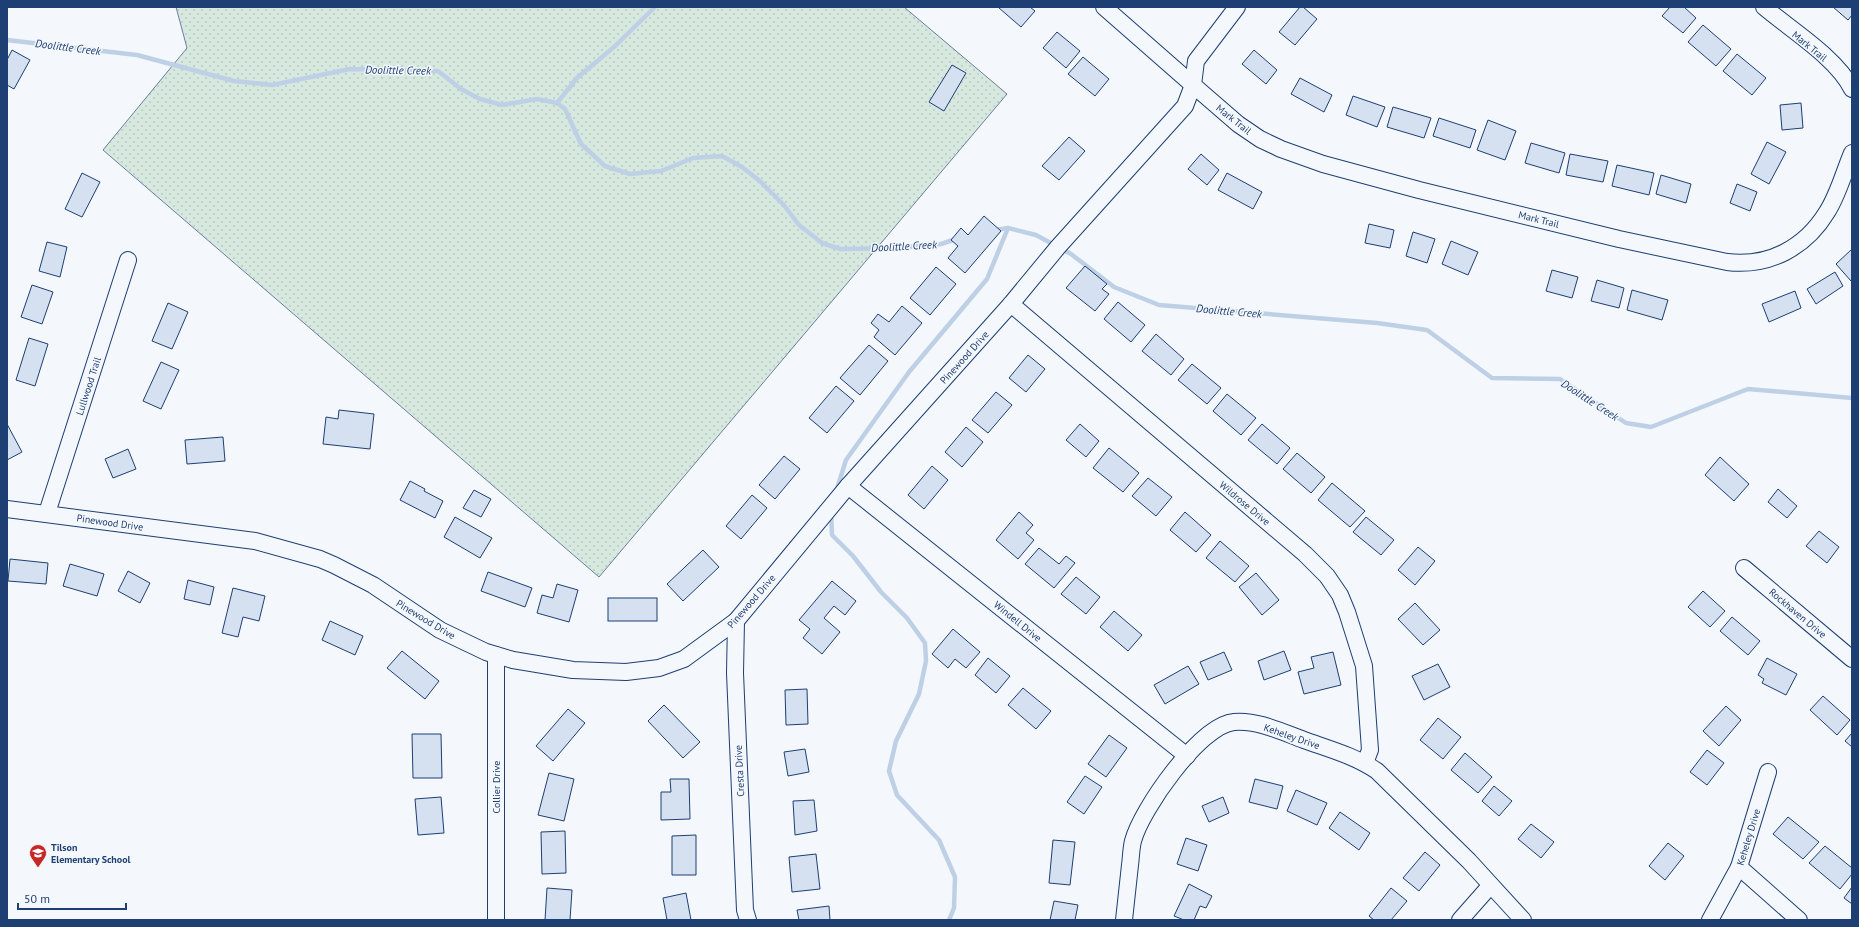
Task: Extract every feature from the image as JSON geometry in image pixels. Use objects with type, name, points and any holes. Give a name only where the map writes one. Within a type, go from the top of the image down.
[{"type":"street","name":"Mark Trail","points":[[1104,7],[1238,124],[1281,149],[1323,164],[1419,190],[1619,239],[1742,264],[1773,259],[1789,252],[1814,231],[1828,211],[1852,153]]},
{"type":"street","points":[[1193,85],[1196,61],[1237,7]]},
{"type":"street","name":"Mark Trail","points":[[1764,7],[1822,54],[1846,77],[1852,89]]},
{"type":"street","name":"Pinewood Drive","points":[[7,509],[255,541],[320,559],[373,585],[440,630],[496,655],[513,660],[573,670],[626,672],[645,671],[659,668],[684,659],[736,621],[848,486],[1011,304],[1058,247],[1184,106],[1193,85]]},
{"type":"street","name":"Lullwood Trail","points":[[47,513],[128,260]]},
{"type":"street","name":"Wildrose Drive","points":[[1011,304],[1305,554],[1327,576],[1340,595],[1364,666],[1370,750],[1365,763]]},
{"type":"street","name":"Windell Drive","points":[[848,486],[1187,756]]},
{"type":"street","name":"Rockhaven Drive","points":[[1744,568],[1852,659]]},
{"type":"street","name":"Cresta Drive","points":[[736,621],[735,673],[745,910],[748,920]]},
{"type":"street","name":"Collier Drive","points":[[496,655],[496,920]]},
{"type":"street","name":"Keheley Drive","points":[[1124,920],[1133,842],[1142,817],[1156,794],[1187,756],[1206,736],[1222,724],[1234,722],[1265,726],[1365,763],[1377,771],[1469,861],[1490,886],[1523,920]]},
{"type":"street","name":"Keheley Drive","points":[[1710,920],[1739,867],[1768,772]]},
{"type":"street","points":[[1739,867],[1799,920]]},
{"type":"street","points":[[1460,920],[1490,886]]},
{"type":"shaded area","points":[[176,7],[904,7],[1007,94],[599,577],[103,150],[187,48]]},
{"type":"building","points":[[1030,7],[1035,11],[1021,27],[999,8]]},
{"type":"building","points":[[1300,7],[1303,7],[1317,19],[1295,45],[1279,32]]},
{"type":"building","points":[[1670,7],[1684,7],[1696,18],[1683,33],[1662,16]]},
{"type":"building","points":[[1833,7],[1852,7],[1852,15],[1848,20]]},
{"type":"building","points":[[1703,25],[1731,49],[1716,66],[1688,42]]},
{"type":"building","points":[[1057,32],[1080,51],[1066,68],[1043,48]]},
{"type":"building","points":[[12,50],[30,60],[14,89],[7,85],[7,60]]},
{"type":"building","points":[[1254,50],[1277,70],[1266,84],[1242,64]]},
{"type":"building","points":[[1737,54],[1766,78],[1752,95],[1723,71]]},
{"type":"building","points":[[1083,57],[1109,79],[1095,96],[1068,74]]},
{"type":"building","points":[[952,65],[966,73],[944,111],[929,102]]},
{"type":"building","points":[[1300,78],[1332,95],[1324,112],[1291,94]]},
{"type":"building","points":[[1353,96],[1385,107],[1377,127],[1346,115]]},
{"type":"building","points":[[1801,103],[1803,128],[1782,130],[1780,105]]},
{"type":"building","points":[[1393,107],[1431,118],[1424,138],[1387,127]]},
{"type":"building","points":[[1439,118],[1476,130],[1470,148],[1433,136]]},
{"type":"building","points":[[1488,120],[1516,131],[1505,160],[1477,150]]},
{"type":"building","points":[[1069,137],[1085,151],[1059,180],[1042,166]]},
{"type":"building","points":[[1767,142],[1786,152],[1769,184],[1751,174]]},
{"type":"building","points":[[1531,143],[1565,153],[1559,173],[1525,163]]},
{"type":"building","points":[[1201,154],[1219,170],[1207,185],[1188,169]]},
{"type":"building","points":[[1570,154],[1608,161],[1603,182],[1566,175]]},
{"type":"building","points":[[1617,165],[1654,173],[1649,195],[1612,186]]},
{"type":"building","points":[[82,173],[100,182],[82,217],[65,209]]},
{"type":"building","points":[[1227,173],[1262,192],[1253,209],[1218,190]]},
{"type":"building","points":[[1661,175],[1691,184],[1686,203],[1656,194]]},
{"type":"building","points":[[1737,184],[1757,192],[1750,211],[1730,203]]},
{"type":"building","points":[[984,216],[1001,231],[965,273],[948,258],[958,246],[951,240],[961,228],[968,235]]},
{"type":"building","points":[[1369,224],[1394,230],[1390,248],[1365,243]]},
{"type":"building","points":[[1413,232],[1435,239],[1427,263],[1406,256]]},
{"type":"building","points":[[1451,241],[1478,252],[1468,275],[1442,264]]},
{"type":"building","points":[[47,242],[67,247],[60,277],[39,271]]},
{"type":"building","points":[[1852,249],[1852,279],[1851,281],[1836,264]]},
{"type":"building","points":[[1085,266],[1107,284],[1102,289],[1109,294],[1095,311],[1066,288]]},
{"type":"building","points":[[936,267],[956,284],[930,315],[910,298]]},
{"type":"building","points":[[1552,270],[1578,277],[1572,298],[1546,291]]},
{"type":"building","points":[[1835,272],[1843,286],[1816,304],[1807,289]]},
{"type":"building","points":[[1597,280],[1624,288],[1619,308],[1591,301]]},
{"type":"building","points":[[32,285],[53,292],[42,324],[21,317]]},
{"type":"building","points":[[1632,290],[1668,300],[1662,320],[1627,310]]},
{"type":"building","points":[[1795,291],[1801,308],[1769,322],[1762,304]]},
{"type":"building","points":[[1118,302],[1145,325],[1131,342],[1104,319]]},
{"type":"building","points":[[168,303],[188,312],[172,349],[152,341]]},
{"type":"building","points":[[902,306],[922,323],[895,355],[874,337],[879,330],[871,323],[878,314],[889,322]]},
{"type":"building","points":[[1156,334],[1184,359],[1171,375],[1142,351]]},
{"type":"building","points":[[29,338],[48,344],[35,386],[16,380]]},
{"type":"building","points":[[869,345],[888,361],[860,395],[840,378]]},
{"type":"building","points":[[1028,355],[1045,369],[1026,392],[1009,378]]},
{"type":"building","points":[[161,362],[179,370],[161,409],[143,401]]},
{"type":"building","points":[[1192,364],[1221,388],[1207,404],[1178,380]]},
{"type":"building","points":[[836,386],[854,401],[827,433],[809,418]]},
{"type":"building","points":[[996,392],[1012,405],[988,433],[972,420]]},
{"type":"building","points":[[1227,394],[1256,418],[1241,435],[1213,411]]},
{"type":"building","points":[[339,410],[374,414],[370,449],[323,444],[326,417],[338,419]]},
{"type":"building","points":[[7,424],[22,452],[7,460]]},
{"type":"building","points":[[1080,424],[1099,441],[1086,457],[1066,440]]},
{"type":"building","points":[[1262,424],[1290,448],[1277,464],[1248,440]]},
{"type":"building","points":[[966,427],[983,442],[962,467],[945,452]]},
{"type":"building","points":[[223,437],[225,461],[187,464],[185,440]]},
{"type":"building","points":[[1109,448],[1139,473],[1123,492],[1093,468]]},
{"type":"building","points":[[128,449],[136,469],[113,478],[105,459]]},
{"type":"building","points":[[1297,453],[1325,477],[1311,493],[1283,469]]},
{"type":"building","points":[[784,456],[800,469],[775,499],[759,485]]},
{"type":"building","points":[[1720,457],[1749,484],[1734,501],[1705,475]]},
{"type":"building","points":[[932,466],[948,480],[924,509],[908,495]]},
{"type":"building","points":[[1148,478],[1172,497],[1156,516],[1132,496]]},
{"type":"building","points":[[410,481],[425,489],[424,491],[443,501],[435,518],[400,500]]},
{"type":"building","points":[[1332,483],[1365,511],[1350,527],[1318,500]]},
{"type":"building","points":[[1778,489],[1797,506],[1787,518],[1768,502]]},
{"type":"building","points":[[474,490],[491,499],[481,517],[463,508]]},
{"type":"building","points":[[752,495],[767,508],[741,539],[726,526]]},
{"type":"building","points":[[1019,512],[1033,525],[1026,533],[1034,540],[1018,559],[996,540]]},
{"type":"building","points":[[1185,512],[1211,535],[1196,552],[1170,530]]},
{"type":"building","points":[[455,517],[492,538],[480,558],[444,537]]},
{"type":"building","points":[[1366,517],[1394,540],[1381,555],[1353,532]]},
{"type":"building","points":[[1819,531],[1839,547],[1827,563],[1806,546]]},
{"type":"building","points":[[1220,541],[1249,566],[1235,582],[1206,558]]},
{"type":"building","points":[[1418,547],[1435,561],[1415,585],[1398,570]]},
{"type":"building","points":[[1039,548],[1059,564],[1066,556],[1075,563],[1054,588],[1025,564]]},
{"type":"building","points":[[703,550],[719,567],[683,601],[667,584]]},
{"type":"building","points":[[10,559],[48,563],[46,584],[8,581]]},
{"type":"building","points":[[70,564],[104,574],[97,596],[63,586]]},
{"type":"building","points":[[128,571],[150,583],[140,603],[118,591]]},
{"type":"building","points":[[488,572],[532,588],[525,607],[481,591]]},
{"type":"building","points":[[1256,573],[1279,600],[1262,615],[1239,587]]},
{"type":"building","points":[[1076,577],[1100,597],[1086,614],[1061,594]]},
{"type":"building","points":[[188,580],[214,587],[210,605],[184,599]]},
{"type":"building","points":[[832,581],[856,601],[845,615],[834,606],[824,618],[840,632],[822,654],[803,638],[810,629],[799,620]]},
{"type":"building","points":[[557,584],[578,590],[569,622],[537,613],[542,595],[553,598]]},
{"type":"building","points":[[233,588],[265,596],[259,621],[243,617],[238,637],[222,633]]},
{"type":"building","points":[[1703,591],[1725,611],[1710,627],[1688,607]]},
{"type":"building","points":[[608,598],[657,598],[657,621],[608,621]]},
{"type":"building","points":[[1415,603],[1440,630],[1423,645],[1398,619]]},
{"type":"building","points":[[1114,611],[1142,635],[1128,651],[1100,627]]},
{"type":"building","points":[[1732,617],[1760,641],[1748,655],[1720,631]]},
{"type":"building","points":[[330,621],[363,636],[355,655],[322,640]]},
{"type":"building","points":[[953,629],[980,652],[966,668],[955,659],[948,668],[932,654]]},
{"type":"building","points":[[402,651],[439,681],[425,699],[387,668]]},
{"type":"building","points":[[1284,651],[1291,670],[1264,680],[1258,661]]},
{"type":"building","points":[[1224,652],[1232,670],[1208,680],[1200,662]]},
{"type":"building","points":[[1333,652],[1341,685],[1304,694],[1298,672],[1314,668],[1311,657]]},
{"type":"building","points":[[988,658],[1010,676],[996,693],[975,675]]},
{"type":"building","points":[[1767,658],[1797,674],[1786,695],[1762,683],[1764,679],[1758,675]]},
{"type":"building","points":[[1438,664],[1450,687],[1424,700],[1412,676]]},
{"type":"building","points":[[1188,666],[1199,684],[1165,704],[1154,685]]},
{"type":"building","points":[[1023,688],[1051,711],[1036,729],[1008,705]]},
{"type":"building","points":[[807,689],[808,724],[786,725],[785,690]]},
{"type":"building","points":[[1823,696],[1850,720],[1837,735],[1810,710]]},
{"type":"building","points":[[664,705],[700,742],[683,758],[648,721]]},
{"type":"building","points":[[1726,706],[1741,720],[1719,746],[1703,731]]},
{"type":"building","points":[[568,709],[585,723],[553,761],[536,746]]},
{"type":"building","points":[[1438,718],[1461,737],[1443,759],[1420,740]]},
{"type":"building","points":[[1852,733],[1852,747],[1845,741]]},
{"type":"building","points":[[412,734],[441,734],[442,778],[413,778]]},
{"type":"building","points":[[1109,735],[1127,748],[1106,777],[1088,764]]},
{"type":"building","points":[[805,749],[809,772],[788,776],[784,752]]},
{"type":"building","points":[[1707,750],[1724,763],[1707,785],[1690,772]]},
{"type":"building","points":[[1465,753],[1492,777],[1478,793],[1451,770]]},
{"type":"building","points":[[549,773],[574,779],[564,821],[538,815]]},
{"type":"building","points":[[1085,776],[1102,787],[1084,814],[1067,802]]},
{"type":"building","points":[[670,779],[689,779],[690,819],[661,820],[661,792],[671,792]]},
{"type":"building","points":[[1255,779],[1283,786],[1277,809],[1249,802]]},
{"type":"building","points":[[1494,786],[1512,801],[1499,816],[1482,801]]},
{"type":"building","points":[[1296,790],[1327,803],[1317,825],[1287,811]]},
{"type":"building","points":[[441,797],[444,833],[418,835],[415,799]]},
{"type":"building","points":[[1223,797],[1229,813],[1209,822],[1202,806]]},
{"type":"building","points":[[814,800],[817,831],[795,835],[793,801]]},
{"type":"building","points":[[1340,812],[1370,833],[1359,850],[1329,828]]},
{"type":"building","points":[[1788,817],[1819,842],[1803,859],[1773,834]]},
{"type":"building","points":[[1531,824],[1554,842],[1541,858],[1518,839]]},
{"type":"building","points":[[565,831],[566,873],[542,874],[541,832]]},
{"type":"building","points":[[696,835],[696,875],[672,875],[672,836]]},
{"type":"building","points":[[1186,838],[1207,845],[1198,871],[1177,864]]},
{"type":"building","points":[[1053,840],[1075,842],[1070,885],[1049,883]]},
{"type":"building","points":[[1668,843],[1684,856],[1665,880],[1649,866]]},
{"type":"building","points":[[1825,846],[1852,868],[1852,874],[1840,889],[1809,863]]},
{"type":"building","points":[[1425,852],[1440,865],[1419,891],[1403,878]]},
{"type":"building","points":[[816,854],[820,889],[792,892],[789,857]]},
{"type":"building","points":[[1189,884],[1212,896],[1206,908],[1200,906],[1194,920],[1184,920],[1174,916]]},
{"type":"building","points":[[1852,887],[1852,904],[1844,898]]},
{"type":"building","points":[[547,888],[572,890],[570,920],[545,920]]},
{"type":"building","points":[[1391,888],[1407,901],[1391,920],[1374,920],[1369,916]]},
{"type":"building","points":[[686,893],[691,920],[667,920],[663,898]]},
{"type":"building","points":[[1054,901],[1078,905],[1075,920],[1050,920]]},
{"type":"building","points":[[829,906],[830,920],[799,920],[797,910]]},
{"type":"waterway","points":[[557,103],[577,78],[614,47],[655,7]]},
{"type":"waterway","name":"Doolittle Creek","points":[[7,40],[137,55],[234,81],[272,85],[350,69],[438,71],[461,89],[480,99],[502,105],[537,99],[557,103],[565,109],[581,144],[605,166],[630,174],[661,171],[693,158],[722,156],[742,167],[761,182],[783,204],[799,225],[822,243],[840,249],[898,248],[941,244],[956,239]]},
{"type":"waterway","name":"Doolittle Creek","points":[[995,230],[1008,228],[1036,235],[1071,254],[1114,287],[1159,305],[1377,323],[1427,330],[1492,378],[1560,379],[1626,423],[1651,427],[1748,389],[1852,398]]},
{"type":"waterway","points":[[836,492],[846,460],[909,372],[987,279],[1008,228]]},
{"type":"waterway","points":[[831,512],[832,535],[853,556],[881,592],[907,618],[925,643],[926,661],[919,694],[896,741],[889,771],[897,795],[939,840],[955,877],[954,908],[949,920]]},
{"type":"place","name":"Tilson Elementary School","points":[[38,868]]}]
